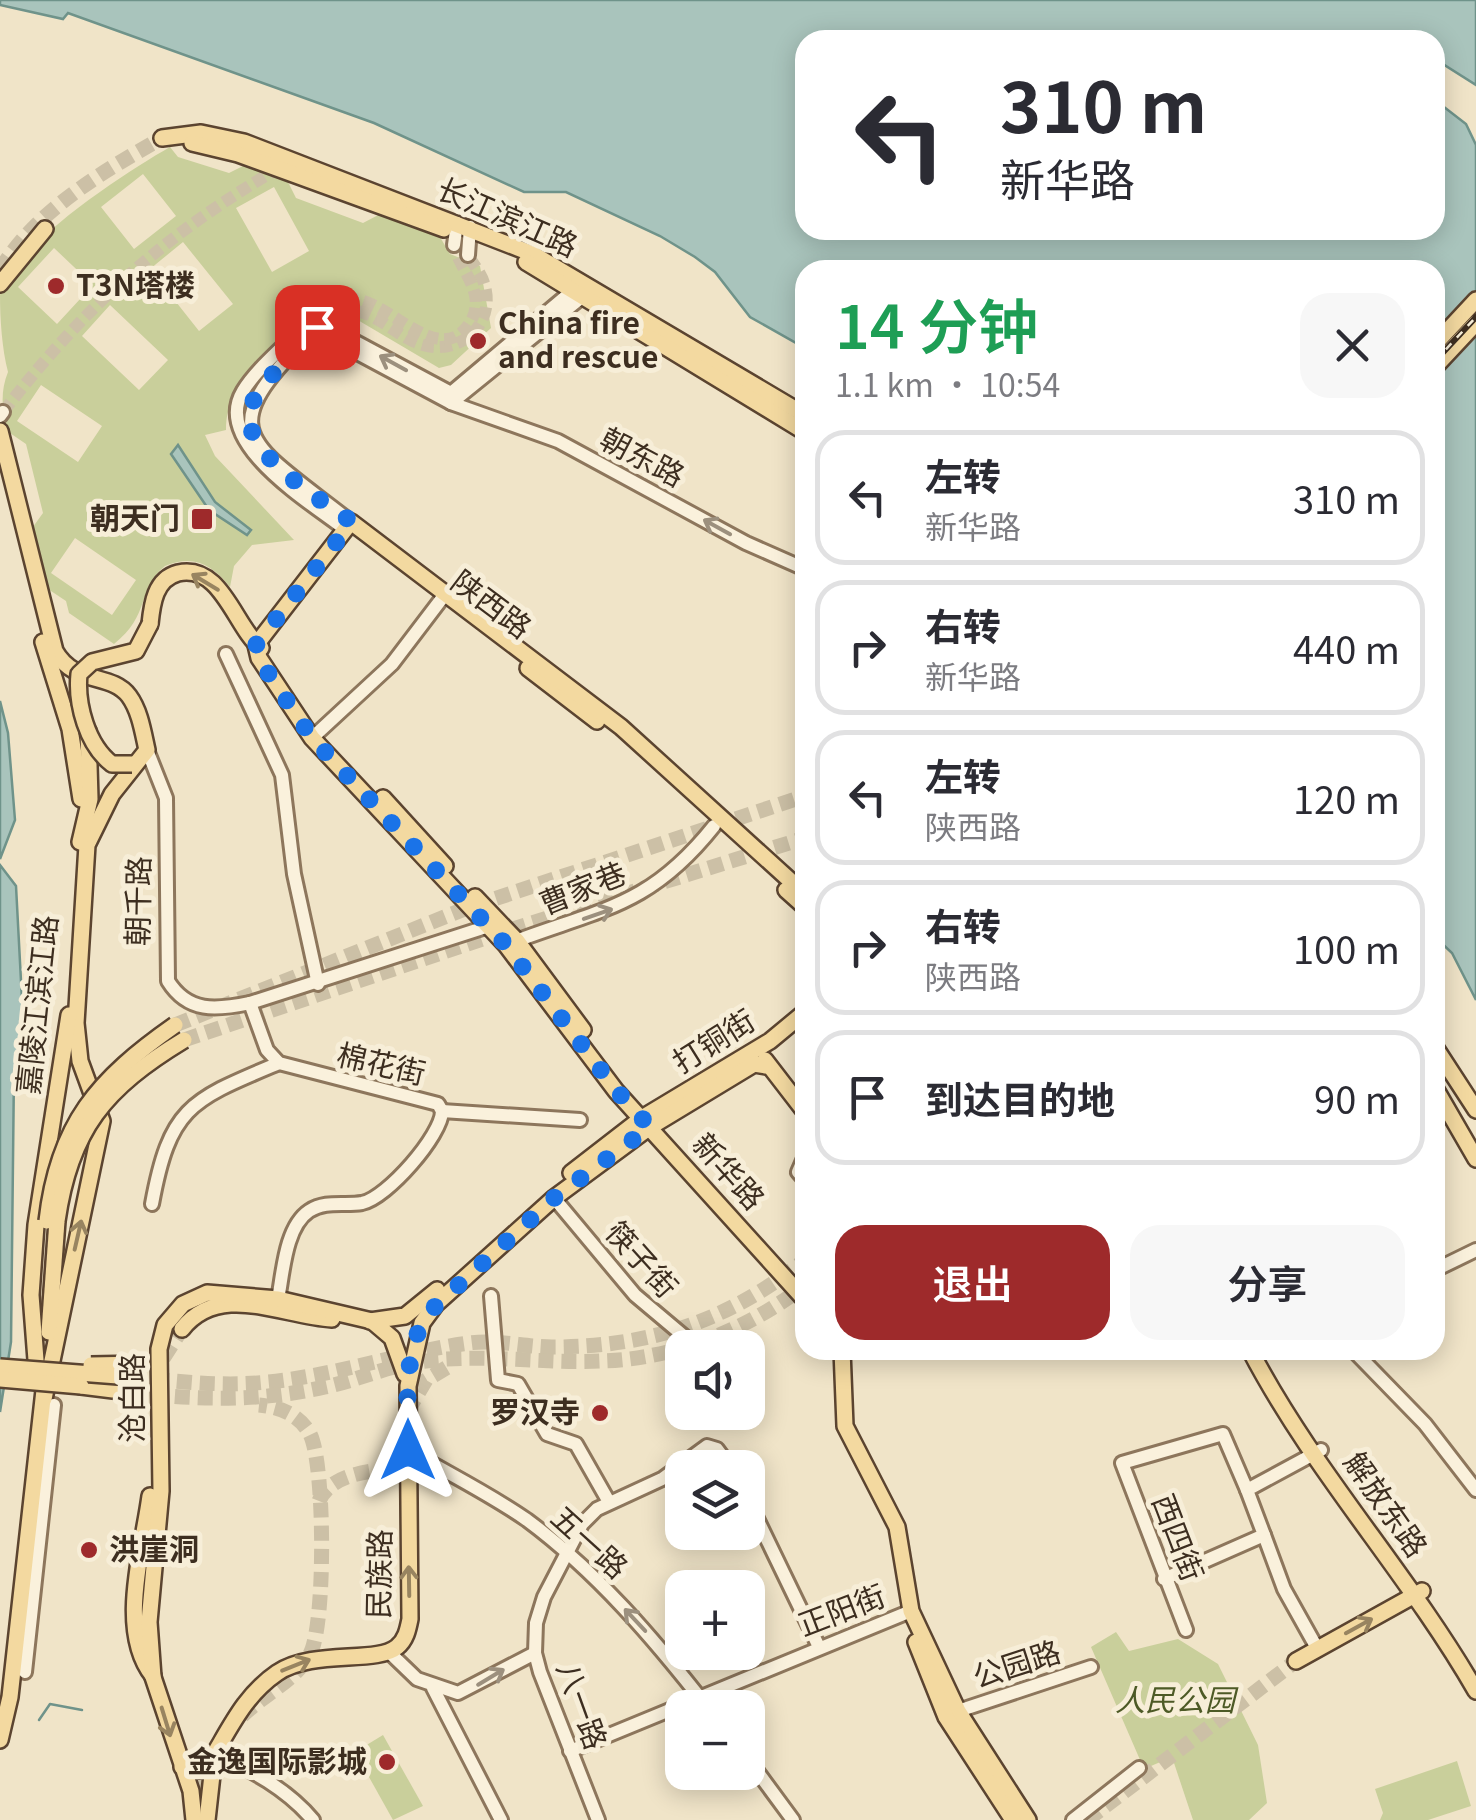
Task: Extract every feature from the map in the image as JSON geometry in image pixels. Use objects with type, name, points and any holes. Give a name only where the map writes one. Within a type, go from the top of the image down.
[{"type":"main road","name":"长江滨江路","points":[[165,142],[201,133],[244,142],[280,168],[461,233],[533,254],[795,426]]},
{"type":"main road","points":[[0,284],[44,229]]},
{"type":"main road","name":"长江滨江路","points":[[583,289],[795,410]]},
{"type":"main road","points":[[1445,333],[1476,300]]},
{"type":"main road","points":[[1445,356],[1476,323]]},
{"type":"main road","name":"朝千路","points":[[0,431],[55,652],[70,671],[88,680],[120,687],[129,696],[139,757]]},
{"type":"main road","points":[[0,469],[78,767],[84,823]]},
{"type":"main road","points":[[260,648],[352,529]]},
{"type":"main road","name":"陕西路","points":[[352,529],[621,727],[795,885]]},
{"type":"main road","name":"新华路","points":[[88,730],[77,692],[78,674],[92,662],[136,652],[150,624],[156,590],[168,576],[197,574],[221,592],[260,648],[258,658],[316,735],[511,943],[650,1120],[795,1288]]},
{"type":"main road","name":"陕西路","points":[[443,597],[611,732],[795,898]]},
{"type":"main road","points":[[62,700],[64,692],[88,680]]},
{"type":"main road","points":[[84,823],[90,799],[88,730]]},
{"type":"main road","points":[[88,730],[106,760],[139,757]]},
{"type":"main road","name":"嘉陵江滨江路","points":[[5,1696],[49,1402],[102,1121],[80,1061],[76,1023],[87,845],[96,820],[139,757]]},
{"type":"main road","name":"嘉陵江滨江路","points":[[35,1371],[31,1295],[36,1225],[61,1069],[84,823]]},
{"type":"main road","name":"打铜街","points":[[650,1120],[795,1020]]},
{"type":"main road","name":"嘉陵江滨江路","points":[[0,1740],[52,1180],[65,1140],[85,1102],[135,1054],[179,1033],[98,1106],[64,1177],[57,1221],[49,1402]]},
{"type":"main road","points":[[770,1041],[764,1052],[766,1066],[795,1100]]},
{"type":"main road","points":[[61,1069],[71,1058],[80,1061]]},
{"type":"main road","points":[[1445,1062],[1476,1110]]},
{"type":"main road","name":"打铜街","points":[[650,1120],[754,1064],[766,1066]]},
{"type":"main road","points":[[1445,1105],[1476,1159]]},
{"type":"main road","points":[[182,1329],[201,1310],[238,1303],[311,1318],[396,1320],[416,1310],[543,1195],[650,1120]]},
{"type":"main road","name":"新华路","points":[[650,1120],[795,1275]]},
{"type":"main road","name":"民族路","points":[[388,1652],[404,1640],[410,1619],[408,1386],[414,1346],[428,1313],[554,1198],[650,1120]]},
{"type":"main road","name":"沧白路","points":[[194,1820],[193,1800],[153,1677],[150,1591],[162,1491],[160,1336],[173,1313],[207,1292],[278,1299],[372,1321]]},
{"type":"main road","points":[[372,1321],[399,1348],[408,1386]]},
{"type":"main road","points":[[834,1360],[838,1426],[890,1529],[908,1612],[946,1717],[1013,1820]]},
{"type":"main road","points":[[842,1360],[845,1426],[897,1528],[908,1612],[958,1711],[1028,1820]]},
{"type":"main road","name":"解放东路","points":[[1257,1360],[1476,1677]]},
{"type":"main road","name":"解放东路","points":[[1265,1360],[1318,1452]]},
{"type":"main road","points":[[0,1367],[134,1377],[0,1379]]},
{"type":"main road","points":[[150,1496],[135,1624],[139,1660],[153,1677]]},
{"type":"main road","points":[[1296,1661],[1419,1593]]},
{"type":"main road","name":"解放东路","points":[[1419,1593],[1476,1691]]},
{"type":"main road","points":[[182,1767],[199,1770],[215,1753],[238,1711],[260,1687],[288,1666],[322,1656],[388,1652]]},
{"type":"main road","points":[[207,1820],[215,1753]]},
{"type":"street","points":[[461,233],[468,255]]},
{"type":"street","points":[[451,398],[583,289]]},
{"type":"street","name":"陕西路","points":[[325,320],[256,396],[249,424],[252,437],[270,460],[352,529]]},
{"type":"street","name":"陕西路","points":[[301,328],[242,392],[239,428],[252,455],[352,529]]},
{"type":"street","name":"朝东路","points":[[451,398],[339,333],[334,340],[451,398],[558,441],[746,543],[795,564]]},
{"type":"street","points":[[316,735],[392,664],[443,597]]},
{"type":"street","points":[[226,654],[282,776],[294,874],[318,984]]},
{"type":"street","name":"朝千路","points":[[139,757],[166,798],[168,981],[178,997],[194,1006],[222,1009],[250,1004],[494,924]]},
{"type":"street","name":"曹家巷","points":[[511,943],[620,907],[695,850],[714,826]]},
{"type":"street","points":[[152,1204],[160,1161],[179,1120],[206,1094],[279,1063],[267,1050],[250,1004]]},
{"type":"street","name":"棉花街","points":[[278,1299],[291,1238],[306,1212],[327,1204],[371,1199],[435,1138],[442,1111],[438,1104],[279,1063]]},
{"type":"street","points":[[442,1111],[580,1120]]},
{"type":"street","name":"筷子街","points":[[554,1198],[635,1295],[677,1330]]},
{"type":"street","points":[[1445,1265],[1476,1250]]},
{"type":"street","points":[[492,1296],[498,1380],[518,1384],[547,1434],[576,1444],[609,1502],[665,1478]]},
{"type":"street","points":[[1362,1360],[1425,1424],[1476,1490]]},
{"type":"street","points":[[25,1672],[49,1402]]},
{"type":"street","name":"西四街","points":[[1186,1630],[1122,1463],[1223,1434],[1246,1490]]},
{"type":"street","name":"五一路","points":[[408,1450],[525,1518],[568,1553],[643,1628],[694,1690]]},
{"type":"street","points":[[1317,1648],[1284,1589],[1246,1490],[1318,1452]]},
{"type":"street","name":"八一路","points":[[598,1820],[535,1653],[540,1610],[582,1524],[609,1502]]},
{"type":"street","points":[[765,1535],[818,1646]]},
{"type":"street","points":[[1164,1579],[1264,1535]]},
{"type":"street","name":"正阳街","points":[[710,1690],[908,1612]]},
{"type":"street","points":[[388,1652],[416,1679],[433,1688],[458,1692],[535,1653]]},
{"type":"street","name":"公园路","points":[[958,1711],[1091,1667]]},
{"type":"street","points":[[433,1688],[501,1820]]},
{"type":"street","name":"正阳街","points":[[570,1751],[665,1709]]},
{"type":"street","points":[[215,1753],[256,1772],[300,1804],[313,1820]]},
{"type":"street","points":[[1072,1820],[1138,1768]]},
{"type":"street","points":[[765,1783],[793,1820]]},
{"type":"green space","points":[[170,147],[178,157],[229,173],[247,164],[286,178],[296,198],[363,223],[384,212],[437,232],[450,254],[480,266],[491,328],[451,365],[439,368],[334,306],[305,324],[298,320],[240,382],[226,430],[205,435],[215,456],[294,540],[252,545],[234,566],[230,587],[201,563],[184,561],[165,566],[150,583],[134,623],[114,644],[69,613],[66,601],[45,587],[30,531],[43,513],[26,444],[7,431],[4,415],[8,372],[0,295],[9,275],[48,233]],"holes":[[[143,174],[176,216],[134,249],[101,207]],[[274,187],[309,251],[272,272],[236,208]],[[183,242],[233,304],[199,331],[150,269]],[[54,248],[93,285],[57,324],[18,287]],[[110,305],[168,360],[139,390],[82,336]],[[41,385],[102,426],[78,462],[17,421]],[[75,538],[136,580],[112,615],[51,573]]]},
{"type":"green space","name":"人民公园","points":[[1116,1632],[1129,1651],[1178,1639],[1218,1664],[1258,1745],[1267,1803],[1249,1820],[1193,1820],[1172,1757],[1144,1769],[1091,1647]]},
{"type":"green space","points":[[383,1735],[423,1806],[393,1820],[355,1752]]},
{"type":"green space","points":[[1457,1761],[1471,1806],[1428,1820],[1380,1820],[1383,1813],[1375,1789]]},
{"type":"water","points":[[0,0],[1476,0],[1476,85],[1445,65],[1445,30],[795,30],[795,240],[1445,240],[1445,108],[1466,124],[1476,145],[1476,1000],[1445,946],[1445,260],[795,260],[795,342],[750,317],[715,272],[695,257],[660,236],[566,192],[524,192],[374,123],[68,13],[63,19],[0,5]]},
{"type":"water","points":[[178,445],[215,502],[251,530],[247,535],[209,510],[171,454]]},
{"type":"water","points":[[0,701],[8,733],[15,820],[0,859]]},
{"type":"water","points":[[0,865],[16,886],[24,1038],[14,1070],[11,1342],[0,1412]]},
{"type":"waterway","points":[[39,1720],[50,1704],[82,1710]]},
{"type":"tunnel","points":[[0,270],[15,248],[52,210],[162,138]]},
{"type":"tunnel","points":[[3,412],[63,340],[125,278],[194,223],[272,172]]},
{"type":"tunnel","points":[[301,328],[331,304],[353,299],[367,302],[429,336],[457,336],[471,321],[476,303],[454,245]]},
{"type":"tunnel","points":[[325,320],[342,311],[356,311],[423,345],[437,347],[463,340],[481,323],[487,297],[483,279],[468,255]]},
{"type":"tunnel","points":[[175,1025],[467,908],[795,799]]},
{"type":"tunnel","points":[[184,1040],[503,932],[795,841]]},
{"type":"tunnel","points":[[131,1377],[250,1383],[318,1375],[469,1343],[552,1347],[622,1342],[655,1336],[717,1314],[795,1267]]},
{"type":"tunnel","points":[[129,1392],[251,1397],[300,1392],[436,1360],[629,1359],[710,1339],[760,1315],[795,1292]]},
{"type":"tunnel","points":[[142,1364],[162,1360],[182,1329]]},
{"type":"tunnel","points":[[407,1412],[426,1380],[451,1365]]},
{"type":"tunnel","points":[[242,1716],[288,1680],[310,1654],[321,1579],[319,1477],[310,1434],[288,1413],[259,1405]]},
{"type":"tunnel","points":[[319,1501],[328,1488],[342,1479],[378,1470],[453,1475]]},
{"type":"tunnel","points":[[1087,1820],[1296,1661]]},
{"type":"tunnel","points":[[196,1813],[212,1759]]},
{"type":"railway","points":[[1445,350],[1476,317]]},
{"type":"railway","points":[[0,1370],[125,1380]]},
{"type":"place","name":"T3N塔楼","points":[[56,286]]},
{"type":"place","name":"China fire and rescue","points":[[478,341]]},
{"type":"place","name":"朝天门","points":[[202,519]]},
{"type":"place","name":"罗汉寺","points":[[600,1413]]},
{"type":"place","name":"洪崖洞","points":[[89,1550]]},
{"type":"place","name":"金逸国际影城","points":[[387,1762]]},
{"type":"route","points":[[317,327],[256,396],[249,410],[249,424],[252,437],[270,460],[352,522],[256,645],[258,658],[312,738],[506,945],[616,1090],[650,1127],[554,1198],[428,1313],[417,1335],[410,1366],[408,1450]]}]
